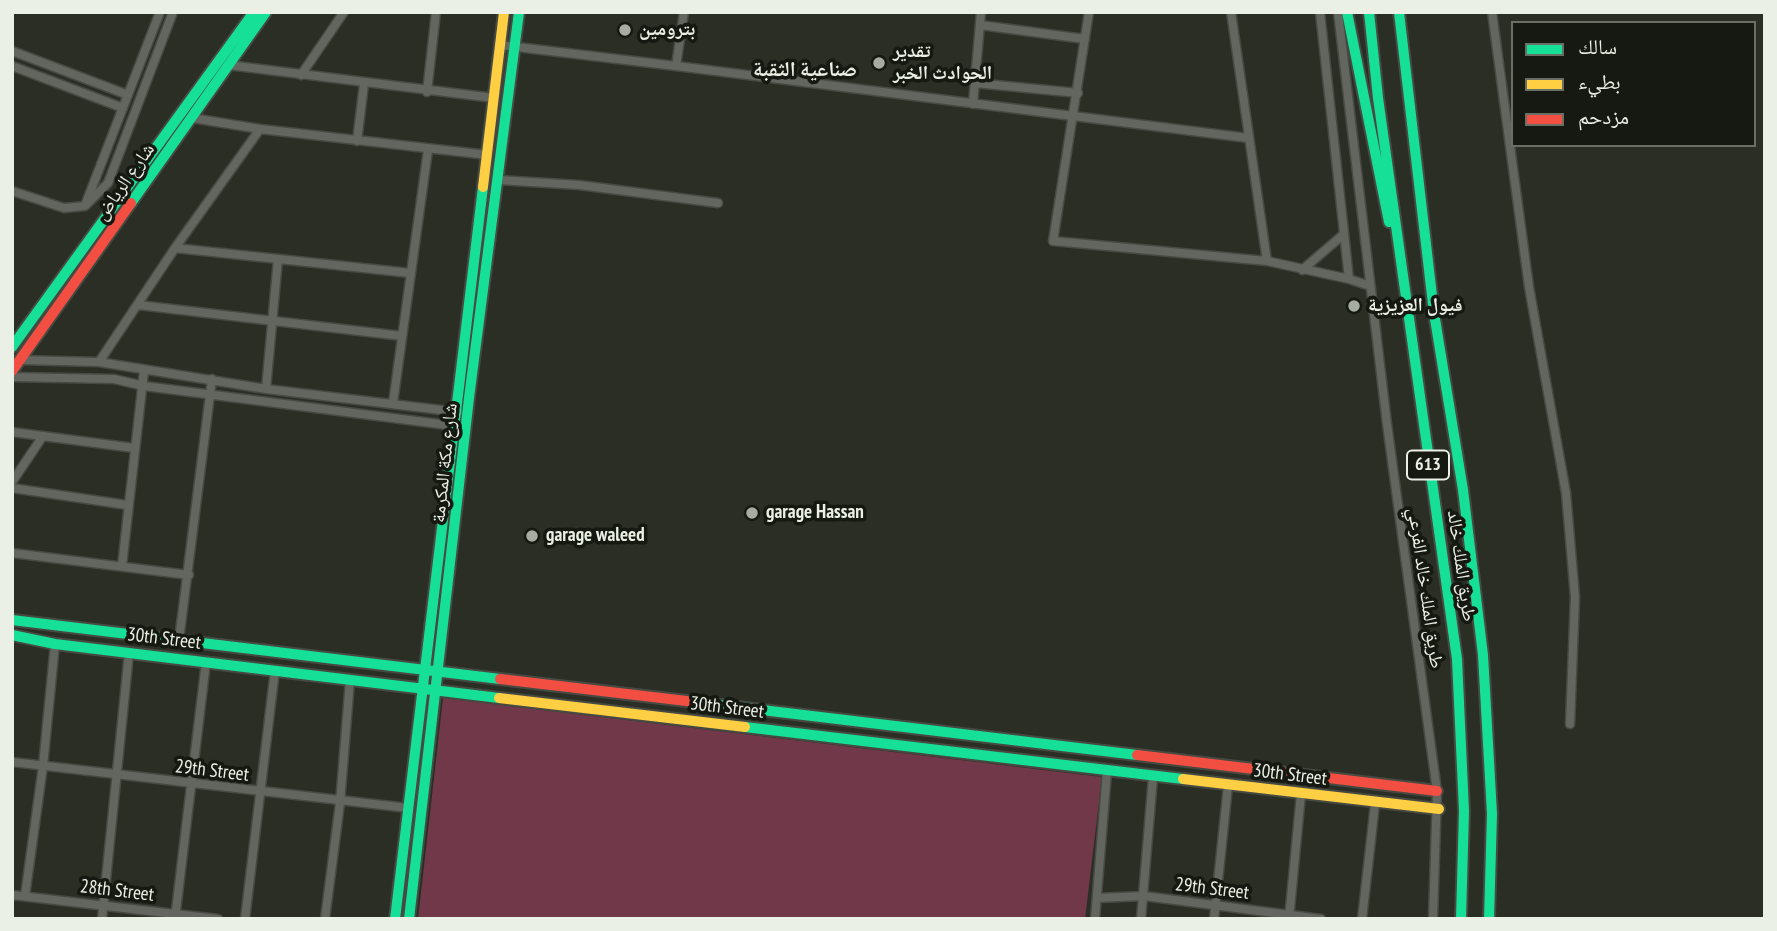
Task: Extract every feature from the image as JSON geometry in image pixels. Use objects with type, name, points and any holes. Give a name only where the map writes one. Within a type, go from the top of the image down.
[{"type":"main road","name":"شارع الرياض","points":[[12,371],[254,12]]},
{"type":"main road","name":"شارع الرياض","points":[[12,347],[162,150],[192,118],[266,12]]},
{"type":"main road","name":"شارع مكة المكرمة","points":[[395,919],[505,12]]},
{"type":"main road","name":"شارع مكة المكرمة","points":[[410,919],[467,415],[519,12]]},
{"type":"main road","points":[[1347,12],[1408,308]]},
{"type":"main road","name":"طريق الملك خالد","points":[[1369,12],[1378,99],[1457,659],[1464,811],[1461,919]]},
{"type":"main road","name":"طريق الملك خالد","points":[[1399,12],[1434,313],[1463,491],[1483,655],[1492,814],[1489,919]]},
{"type":"main road","name":"30th Street","points":[[12,620],[1437,792]]},
{"type":"main road","name":"30th Street","points":[[12,635],[55,644],[350,680],[1375,804],[1439,809]]},
{"type":"street","points":[[85,206],[160,12]]},
{"type":"street","points":[[12,191],[64,208],[85,206],[108,183],[173,12]]},
{"type":"street","points":[[301,75],[344,12]]},
{"type":"street","points":[[427,92],[436,12]]},
{"type":"street","points":[[676,66],[684,12]]},
{"type":"street","points":[[973,104],[981,12]]},
{"type":"street","points":[[1089,12],[1053,241],[1267,261],[1370,286]]},
{"type":"street","points":[[1231,12],[1267,261]]},
{"type":"street","points":[[1320,12],[1349,279]]},
{"type":"street","name":"طريق الملك خالد الفرعي","points":[[1338,12],[1370,286],[1439,809],[1433,919]]},
{"type":"street","points":[[1492,12],[1530,287],[1566,493],[1574,597],[1570,724]]},
{"type":"street","points":[[980,25],[1085,39]]},
{"type":"street","points":[[500,45],[973,104],[1074,114],[1248,138]]},
{"type":"street","points":[[12,51],[128,95]]},
{"type":"street","points":[[228,65],[427,92],[494,98]]},
{"type":"street","points":[[12,66],[123,108]]},
{"type":"street","points":[[975,83],[1078,93]]},
{"type":"street","points":[[357,141],[364,84]]},
{"type":"street","points":[[192,118],[260,129],[488,155]]},
{"type":"street","points":[[99,362],[175,248],[260,129]]},
{"type":"street","points":[[393,403],[428,149]]},
{"type":"street","points":[[499,180],[579,185],[718,203]]},
{"type":"street","points":[[1302,270],[1344,234]]},
{"type":"street","points":[[175,248],[410,273]]},
{"type":"street","points":[[266,388],[278,259]]},
{"type":"street","points":[[138,305],[402,336]]},
{"type":"street","points":[[20,360],[99,362],[145,371],[467,415]]},
{"type":"street","points":[[122,566],[145,371]]},
{"type":"street","points":[[12,377],[114,379],[144,386],[455,426]]},
{"type":"street","points":[[179,640],[212,379]]},
{"type":"street","points":[[12,432],[134,447]]},
{"type":"street","points":[[12,482],[43,436]]},
{"type":"street","points":[[12,488],[127,506]]},
{"type":"street","points":[[12,552],[189,575]]},
{"type":"street","points":[[25,896],[43,766],[55,644]]},
{"type":"street","points":[[102,919],[129,653]]},
{"type":"street","points":[[175,916],[206,662]]},
{"type":"street","points":[[245,919],[275,670]]},
{"type":"street","points":[[325,919],[340,803],[350,680]]},
{"type":"street","name":"29th Street","points":[[12,762],[340,803],[408,808]]},
{"type":"street","points":[[1095,919],[1107,771]]},
{"type":"street","points":[[1141,919],[1153,777]]},
{"type":"street","points":[[1214,919],[1228,786]]},
{"type":"street","points":[[1289,917],[1301,794]]},
{"type":"street","points":[[1362,919],[1375,804]]},
{"type":"street","name":"28th Street","points":[[12,895],[218,919]]},
{"type":"street","name":"29th Street","points":[[1097,898],[1144,896],[1289,917],[1321,919]]},
{"type":"shaded area","points":[[443,698],[1102,777],[1085,919],[418,919]]},
{"type":"traffic: fast","points":[[12,347],[254,12]]},
{"type":"traffic: fast","points":[[131,203],[266,12]]},
{"type":"traffic: fast","points":[[409,919],[469,398],[519,12]]},
{"type":"traffic: fast","points":[[1347,12],[1389,222]]},
{"type":"traffic: fast","points":[[1369,12],[1378,98],[1457,659],[1464,811],[1461,919]]},
{"type":"traffic: fast","points":[[1399,12],[1434,313],[1463,490],[1483,655],[1492,814],[1489,919]]},
{"type":"traffic: fast","points":[[395,919],[483,187]]},
{"type":"traffic: fast","points":[[12,620],[500,679]]},
{"type":"traffic: fast","points":[[12,635],[55,644],[499,698]]},
{"type":"traffic: fast","points":[[712,704],[1137,755]]},
{"type":"traffic: fast","points":[[745,727],[1183,779]]},
{"type":"traffic: slow","points":[[483,187],[504,12]]},
{"type":"traffic: slow","points":[[499,698],[745,727]]},
{"type":"traffic: slow","points":[[1183,779],[1439,809]]},
{"type":"traffic: jam","points":[[12,371],[131,203]]},
{"type":"traffic: jam","points":[[500,679],[712,704]]},
{"type":"traffic: jam","points":[[1137,755],[1437,791]]},
{"type":"place","name":"بترومين","points":[[625,30]]},
{"type":"place","name":"تقدير الحوادث الخبر","points":[[879,63]]},
{"type":"place","name":"فيول العزيزية","points":[[1354,306]]},
{"type":"place","name":"garage Hassan","points":[[752,513]]},
{"type":"place","name":"garage waleed","points":[[532,536]]},
{"type":"district","name":"صناعية الثقبة","points":[[805,70]]}]
